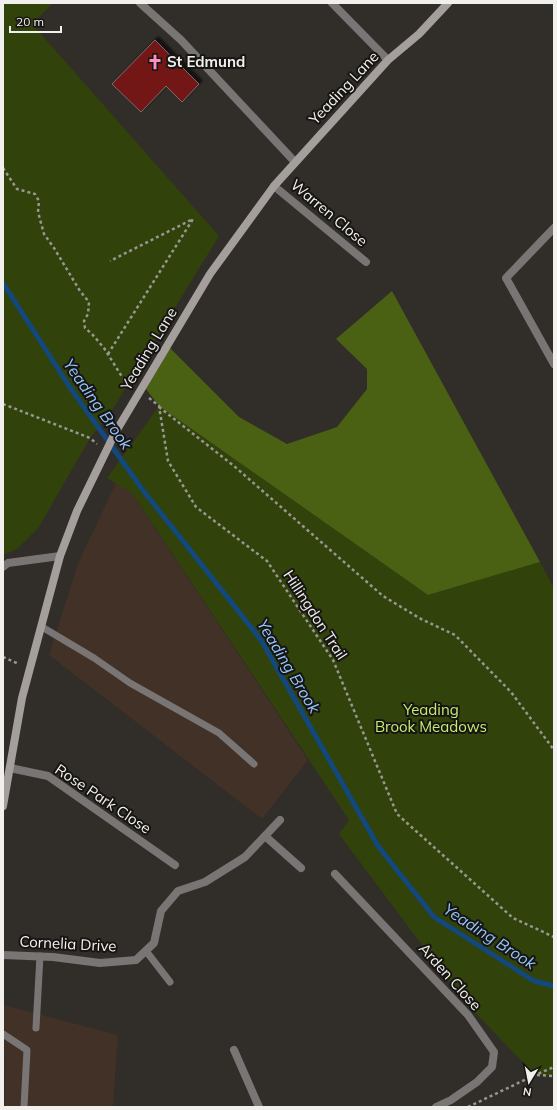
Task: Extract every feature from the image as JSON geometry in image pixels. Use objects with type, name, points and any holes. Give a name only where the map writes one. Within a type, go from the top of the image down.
[{"type":"street","points":[[140,3],[181,40],[295,162]]},
{"type":"street","points":[[332,3],[388,60]]},
{"type":"street","name":"Yeading Lane","points":[[3,801],[22,698],[60,556],[77,511],[115,433],[210,274],[274,186],[388,60],[419,34],[448,3]]},
{"type":"street","name":"Warren Close","points":[[274,186],[366,262]]},
{"type":"street","points":[[554,228],[506,278],[554,364]]},
{"type":"street","points":[[3,567],[8,563],[60,556]]},
{"type":"street","name":"Rose Park Close","points":[[10,768],[48,776],[175,865]]},
{"type":"street","name":"Cornelia Drive","points":[[3,955],[53,957],[100,963],[136,960],[154,943],[161,911],[178,891],[205,882],[245,857],[280,820]]},
{"type":"street","points":[[265,836],[301,868]]},
{"type":"street","name":"Arden Close","points":[[335,874],[468,1015],[494,1052],[492,1067],[477,1082],[451,1100],[436,1107]]},
{"type":"street","points":[[234,1050],[259,1107]]},
{"type":"lane","points":[[42,626],[94,658],[130,683],[219,733],[254,764]]},
{"type":"lane","points":[[146,951],[170,982]]},
{"type":"lane","points":[[36,1028],[40,956]]},
{"type":"lane","points":[[3,1034],[27,1050],[24,1107]]},
{"type":"path","points":[[3,168],[16,189],[35,194],[39,201],[38,212],[44,234],[80,291],[89,302],[88,314],[84,321],[85,328],[92,334],[108,354],[135,399]]},
{"type":"path","points":[[108,354],[193,219],[110,261]]},
{"type":"path","points":[[140,389],[234,466],[383,596],[421,619],[455,635],[511,692],[554,750]]},
{"type":"path","points":[[3,404],[90,438],[106,452]]},
{"type":"path","name":"Hillingdon Trail","points":[[159,406],[168,461],[196,507],[267,561],[333,660],[397,814],[513,918],[554,937]]},
{"type":"path","points":[[3,657],[30,669]]},
{"type":"path","points":[[468,1107],[554,1067]]},
{"type":"path","points":[[535,1075],[554,1076]]},
{"type":"shaded area","points":[[116,483],[132,493],[308,760],[262,819],[49,655],[78,563]]},
{"type":"shaded area","points":[[4,1005],[118,1035],[113,1107],[5,1107]]},
{"type":"green space","points":[[3,3],[53,3],[32,24],[219,236],[109,415],[90,438],[39,527],[17,549],[3,555]]},
{"type":"green space","points":[[392,291],[540,562],[428,595],[159,406],[146,389],[167,345],[239,417],[287,444],[337,427],[367,389],[367,369],[336,339]]},
{"type":"green space","name":"Yeading Brook Meadows","points":[[159,406],[428,595],[540,562],[554,588],[554,1075],[535,1075],[463,1000],[339,834],[349,820],[132,493],[107,478]]},
{"type":"building","name":"St Edmund","points":[[155,40],[199,84],[182,102],[166,86],[141,112],[112,84]]},
{"type":"waterway","name":"Yeading Brook","points":[[3,283],[69,386],[142,489],[261,640],[378,846],[434,917],[534,981],[554,986]]},
{"type":"place","name":"St Edmund","points":[[155,62]]}]
